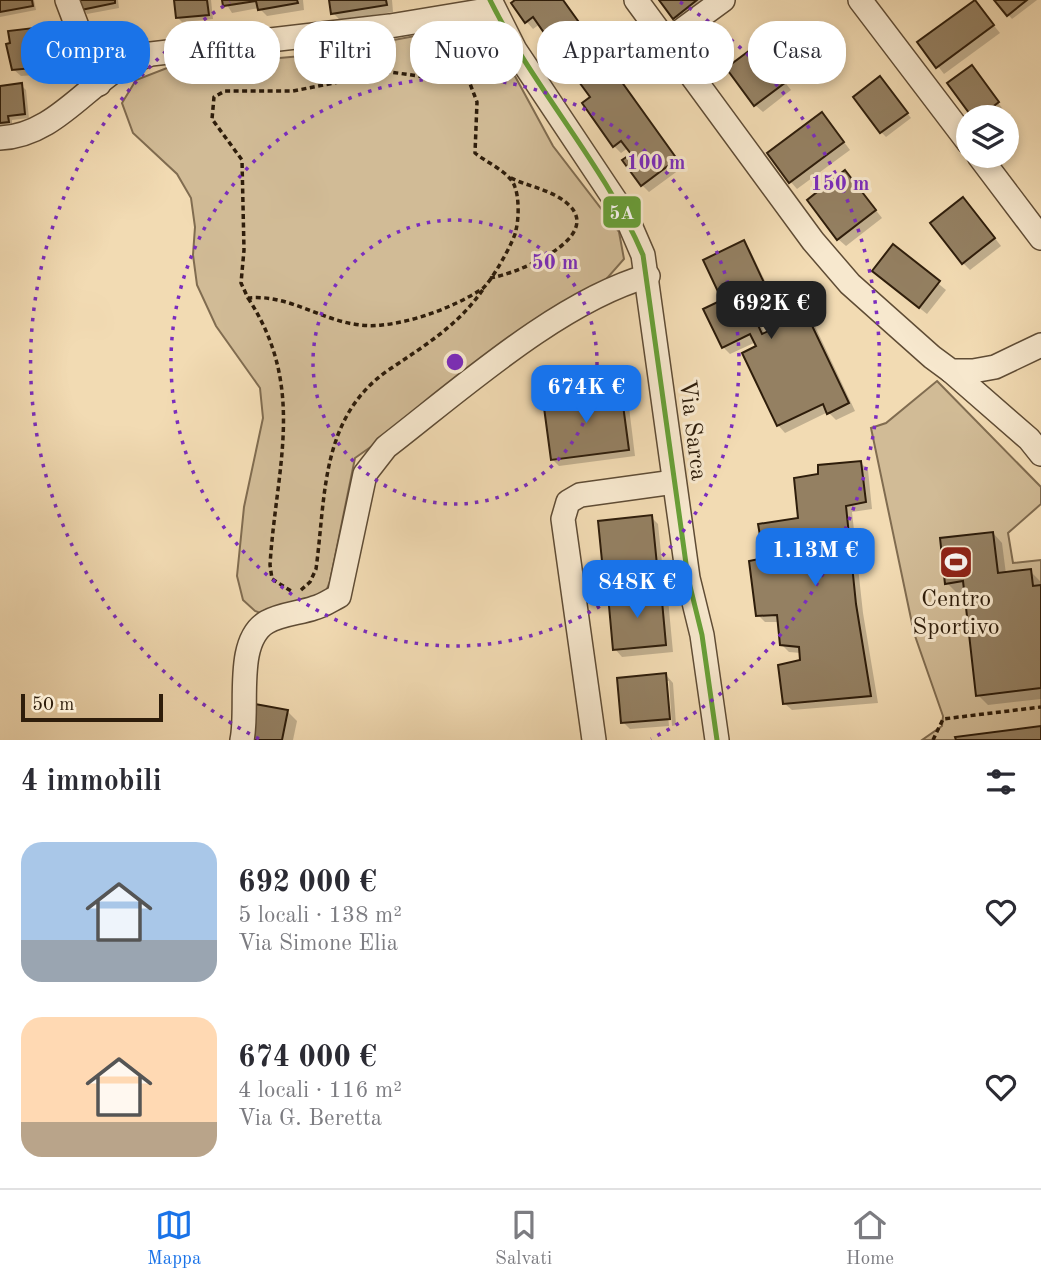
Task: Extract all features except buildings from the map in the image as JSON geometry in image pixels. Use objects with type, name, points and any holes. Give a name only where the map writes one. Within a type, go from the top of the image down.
[{"type":"street","points":[[67,0],[75,21]]},
{"type":"street","points":[[636,0],[652,21]]},
{"type":"street","points":[[694,21],[723,0]]},
{"type":"street","points":[[860,0],[956,126]]},
{"type":"street","points":[[150,54],[455,17],[492,5]]},
{"type":"street","name":"Via Sarca","points":[[492,5],[516,50],[639,240],[648,275],[688,578],[702,635],[717,740]]},
{"type":"street","points":[[0,138],[21,137],[67,110],[99,84]]},
{"type":"street","points":[[698,84],[820,250],[872,304],[951,370],[1035,447]]},
{"type":"street","points":[[988,168],[1041,238]]},
{"type":"street","points":[[242,740],[245,723],[245,663],[252,636],[267,622],[317,608],[339,596],[365,474],[386,447],[572,309],[615,285],[648,275]]},
{"type":"street","points":[[951,370],[973,371],[995,367],[1041,345]]},
{"type":"street","points":[[995,367],[990,388],[1035,447]]},
{"type":"street","points":[[594,740],[563,519],[568,502],[580,495],[674,482]]},
{"type":"path","points":[[455,17],[457,21]]},
{"type":"path","points":[[410,75],[390,72],[293,90],[225,91],[214,97],[212,119],[242,160],[244,250],[241,284],[258,314],[282,374],[286,406],[273,522],[272,579],[289,591],[300,592],[310,582],[316,569],[324,476],[333,441],[345,416],[362,394],[386,372],[441,335],[473,305],[516,231],[515,186],[475,153],[477,102],[468,84]]},
{"type":"path","points":[[490,278],[529,267],[558,249],[569,239],[575,225],[572,207],[557,195],[507,177]]},
{"type":"path","points":[[248,298],[274,297],[326,318],[380,326],[406,321],[484,288]]},
{"type":"path","points":[[933,740],[943,719],[1041,707]]},
{"type":"shaded area","points":[[410,37],[410,84],[519,84],[553,146],[619,232],[624,259],[602,284],[355,458],[325,594],[273,618],[255,611],[243,600],[237,576],[244,507],[263,418],[260,388],[216,326],[197,285],[191,198],[177,174],[133,133],[122,103],[134,84],[150,84],[150,75],[164,69],[164,84],[280,84],[280,58],[294,57],[294,84],[396,84],[396,40]]},
{"type":"shaded area","name":"Centro Sportivo","points":[[937,381],[1041,487],[1041,504],[1008,533],[1013,563],[1041,560],[1041,740],[922,740],[942,726],[943,716],[914,633],[871,428],[886,423]]},
{"type":"transit line","name":"5A","points":[[490,0],[527,65],[609,189],[643,255],[688,578],[702,635],[717,740]]},
{"type":"place","name":"Centro Sportivo","points":[[956,562]]}]
